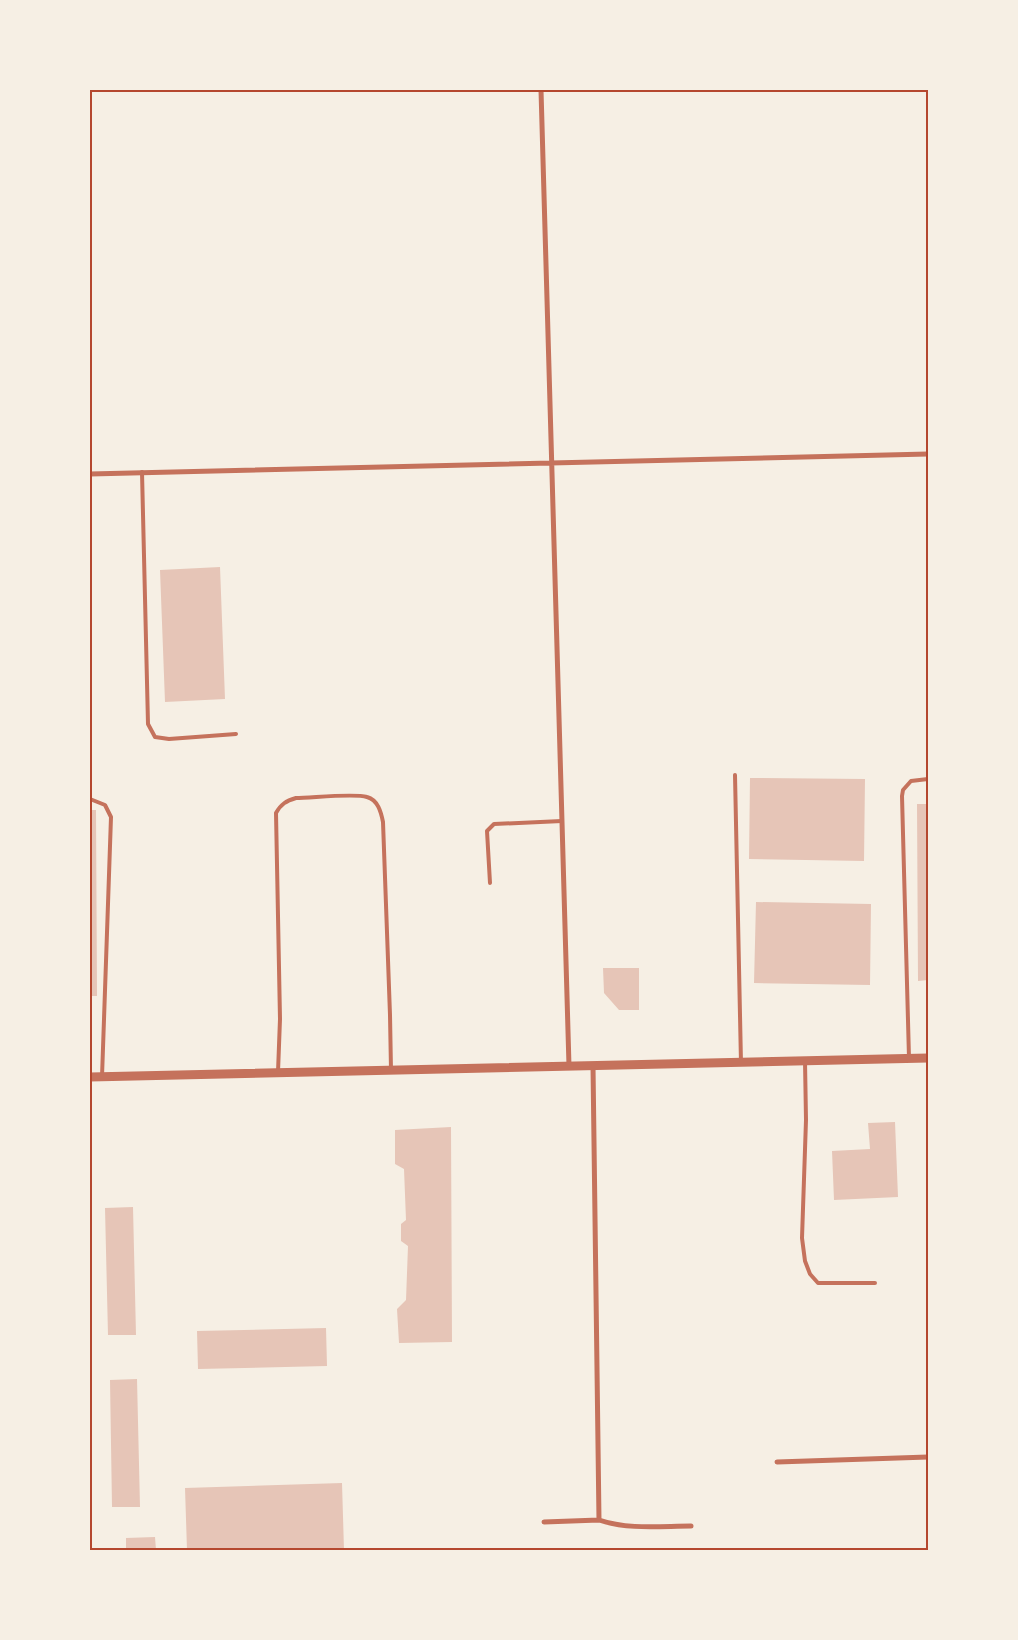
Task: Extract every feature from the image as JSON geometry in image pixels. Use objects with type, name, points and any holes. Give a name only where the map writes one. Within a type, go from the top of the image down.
[{"type":"street","points":[[541,90],[569,1066]]},
{"type":"street","points":[[90,474],[928,454]]},
{"type":"street","points":[[90,1077],[928,1058]]},
{"type":"street","points":[[593,1066],[599,1520]]},
{"type":"street","points":[[777,1462],[928,1457]]},
{"type":"street","points":[[544,1522],[599,1520],[613,1525],[627,1526],[691,1526]]},
{"type":"lane","points":[[142,472],[148,724],[154,737],[169,740],[236,734]]},
{"type":"lane","points":[[735,775],[741,1063]]},
{"type":"lane","points":[[909,1059],[902,796],[903,790],[911,781],[928,779]]},
{"type":"lane","points":[[278,1072],[280,1019],[276,814],[280,806],[296,798],[356,796],[368,797],[376,802],[381,812],[391,1070]]},
{"type":"lane","points":[[90,799],[105,805],[111,817],[102,1077]]},
{"type":"lane","points":[[490,883],[488,831],[491,826],[494,824],[562,821]]},
{"type":"lane","points":[[805,1061],[806,1120],[802,1238],[805,1260],[810,1274],[818,1283],[875,1284]]},
{"type":"building","points":[[220,567],[225,699],[165,702],[160,570]]},
{"type":"building","points":[[750,778],[865,779],[864,861],[749,859]]},
{"type":"building","points":[[917,804],[928,804],[928,980],[918,981]]},
{"type":"building","points":[[90,810],[96,810],[97,996],[90,996]]},
{"type":"building","points":[[756,902],[871,904],[870,985],[754,983]]},
{"type":"building","points":[[603,968],[639,968],[639,1010],[619,1010],[604,993]]},
{"type":"building","points":[[895,1122],[898,1197],[834,1200],[832,1151],[870,1149],[868,1123]]},
{"type":"building","points":[[451,1127],[452,1342],[399,1343],[397,1309],[406,1300],[408,1246],[401,1241],[401,1224],[406,1220],[404,1169],[395,1164],[395,1130]]},
{"type":"building","points":[[133,1207],[136,1335],[108,1335],[105,1208]]},
{"type":"building","points":[[326,1328],[327,1366],[198,1369],[197,1331]]},
{"type":"building","points":[[137,1379],[140,1507],[112,1507],[110,1380]]},
{"type":"building","points":[[342,1483],[344,1550],[187,1550],[185,1488]]},
{"type":"building","points":[[155,1537],[156,1550],[126,1550],[126,1538]]}]
